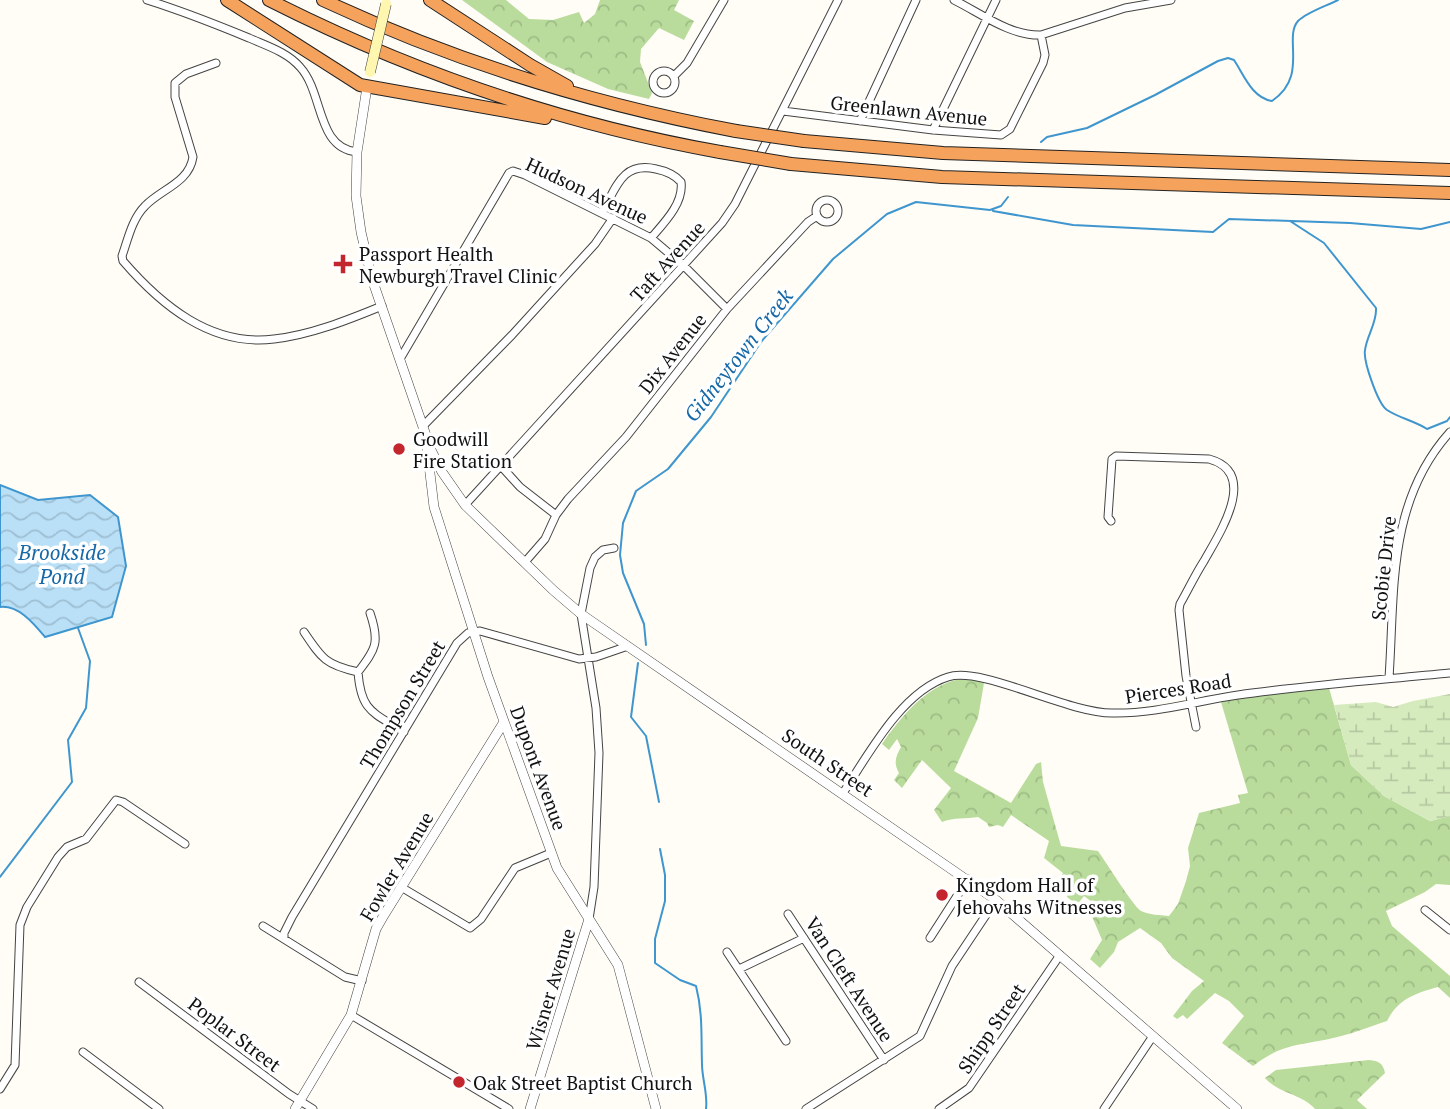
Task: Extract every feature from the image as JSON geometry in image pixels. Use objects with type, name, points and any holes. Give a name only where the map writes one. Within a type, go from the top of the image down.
[{"type":"highway","points":[[227,0],[354,82],[367,87],[627,132],[790,164],[943,177],[1450,193]]},
{"type":"highway","points":[[269,0],[348,38],[441,76],[539,109],[627,132]]},
{"type":"highway","points":[[323,0],[471,61],[568,92],[634,110],[736,131],[804,141],[955,153],[1450,170]]},
{"type":"highway","points":[[430,0],[557,81],[634,110]]},
{"type":"main road","points":[[370,72],[386,4]]},
{"type":"street","points":[[147,0],[197,16],[288,56],[302,69],[310,82],[336,145],[342,150],[357,152]]},
{"type":"street","points":[[674,76],[687,63],[724,0]]},
{"type":"street","name":"Taft Avenue","points":[[465,505],[706,244],[735,204],[838,0]]},
{"type":"street","points":[[860,121],[916,0]]},
{"type":"street","points":[[954,0],[1024,34],[1041,34],[1123,4],[1171,0]]},
{"type":"street","points":[[933,130],[996,0]]},
{"type":"street","name":"Greenlawn Avenue","points":[[783,110],[933,130],[1005,134],[1043,63],[1045,55],[1041,34]]},
{"type":"street","points":[[216,63],[187,74],[175,83],[175,97],[194,157],[192,166],[178,182],[143,208],[134,222],[122,256],[123,261],[181,315],[201,327],[240,338],[273,340],[293,336],[382,306]]},
{"type":"street","points":[[367,87],[357,152],[356,196],[359,222],[372,279],[422,426],[512,335],[595,244],[613,218]]},
{"type":"street","points":[[601,213],[622,177],[631,169],[642,167],[671,174],[681,182],[681,195],[671,214],[651,238]]},
{"type":"street","name":"Hudson Avenue","points":[[400,359],[509,173],[517,172],[651,238],[727,309]]},
{"type":"street","name":"Dix Avenue","points":[[524,562],[545,539],[556,515],[568,499],[626,437],[727,309],[808,222],[817,216]]},
{"type":"street","name":"South Street","points":[[422,426],[442,472],[465,505],[582,614],[996,900],[1237,1109]]},
{"type":"street","name":"Dupont Avenue","points":[[422,426],[431,472],[433,507],[504,722],[551,853],[566,885],[618,965],[656,1109]]},
{"type":"street","name":"Scobie Drive","points":[[1389,678],[1401,524],[1408,500],[1426,462],[1450,432]]},
{"type":"street","points":[[1111,521],[1108,517],[1112,459],[1116,456],[1209,459],[1220,463],[1231,475],[1234,488],[1227,519],[1179,610],[1196,727]]},
{"type":"street","points":[[500,466],[520,487],[556,515]]},
{"type":"street","points":[[589,919],[594,887],[599,753],[597,708],[582,614],[590,568],[603,550],[614,548]]},
{"type":"street","points":[[370,613],[377,632],[374,651],[358,672],[359,692],[365,705],[404,732]]},
{"type":"street","points":[[474,631],[579,659],[589,659],[628,646]]},
{"type":"street","name":"Thompson Street","points":[[284,938],[292,917],[457,643],[474,631]]},
{"type":"street","points":[[303,632],[333,667],[358,672]]},
{"type":"street","name":"Pierces Road","points":[[843,793],[905,706],[930,685],[953,675],[978,677],[1087,710],[1111,713],[1191,705],[1236,695],[1450,673]]},
{"type":"street","name":"Fowler Avenue","points":[[297,1105],[351,1015],[376,929],[504,722]]},
{"type":"street","points":[[0,1089],[15,1065],[20,925],[27,907],[58,857],[67,847],[86,839],[116,800],[186,844]]},
{"type":"street","points":[[401,887],[470,928],[481,919],[515,868],[551,853]]},
{"type":"street","points":[[930,938],[968,879]]},
{"type":"street","points":[[807,1109],[920,1036],[952,966],[996,900]]},
{"type":"street","points":[[1425,910],[1450,930]]},
{"type":"street","name":"Van Cleft Avenue","points":[[788,914],[884,1060]]},
{"type":"street","name":"Wisner Avenue","points":[[530,1109],[589,919]]},
{"type":"street","points":[[263,926],[284,938],[291,946],[345,977],[362,981]]},
{"type":"street","points":[[739,969],[804,939]]},
{"type":"street","points":[[727,952],[786,1041]]},
{"type":"street","name":"Shipp Street","points":[[939,1109],[952,1106],[969,1088],[1060,956]]},
{"type":"street","name":"Poplar Street","points":[[139,982],[297,1105],[313,1109]]},
{"type":"street","points":[[351,1015],[509,1109]]},
{"type":"street","points":[[1104,1109],[1153,1036]]},
{"type":"street","points":[[83,1052],[159,1109]]},
{"type":"green space","points":[[462,0],[506,0],[529,19],[553,20],[579,12],[584,23],[595,14],[600,0],[679,0],[674,10],[694,21],[684,40],[659,28],[641,49],[640,62],[652,93],[649,99],[608,89],[547,62]]},
{"type":"green space","points":[[967,678],[984,683],[978,718],[954,771],[1011,803],[1036,764],[1041,762],[1043,782],[1061,846],[1098,851],[1141,911],[1169,916],[1178,904],[1186,881],[1190,866],[1188,848],[1199,813],[1240,803],[1238,795],[1248,793],[1221,702],[1241,697],[1329,688],[1351,765],[1384,796],[1430,821],[1450,816],[1450,885],[1436,884],[1386,911],[1392,926],[1450,976],[1450,998],[1438,987],[1422,992],[1402,1002],[1387,1021],[1344,1035],[1281,1050],[1253,1066],[1222,1043],[1244,1016],[1229,1001],[1215,993],[1187,1019],[1183,1015],[1177,1019],[1173,1016],[1192,991],[1204,981],[1172,958],[1161,943],[1140,928],[1118,942],[1114,952],[1100,968],[1090,959],[1102,940],[1091,914],[1096,905],[1084,896],[1077,905],[1067,897],[1067,891],[1057,884],[1063,873],[1044,858],[1049,841],[1011,815],[1003,827],[989,827],[978,817],[942,822],[934,810],[951,788],[922,760],[902,788],[894,780],[899,773],[896,760],[901,747],[897,739],[889,750],[882,744],[918,701],[941,686]]},
{"type":"green space","points":[[1450,694],[1450,816],[1430,821],[1384,796],[1351,765],[1334,705],[1376,702],[1393,707]]},
{"type":"green space","points":[[1369,1060],[1380,1063],[1385,1073],[1357,1100],[1367,1109],[1315,1109],[1265,1078],[1276,1070]]},
{"type":"water","name":"Brookside Pond","points":[[0,485],[38,500],[90,495],[118,517],[126,566],[112,617],[45,637],[20,612],[0,607]]},
{"type":"waterway","name":"Gidneytown Creek","points":[[1041,142],[1047,137],[1087,128],[1228,58],[1234,60],[1254,91],[1272,101],[1290,80],[1293,69],[1294,28],[1298,21],[1338,0]]},
{"type":"waterway","name":"Gidneytown Creek","points":[[646,645],[644,624],[623,573],[620,555],[623,523],[636,491],[668,469],[711,417],[761,342],[833,259],[887,214],[916,202],[990,210],[1001,206],[1008,197]]},
{"type":"waterway","points":[[993,211],[1073,225],[1213,232],[1229,219],[1350,223],[1421,229],[1450,222]]},
{"type":"waterway","points":[[1290,221],[1324,243],[1376,308],[1365,355],[1372,382],[1383,406],[1427,429],[1447,421],[1450,417]]},
{"type":"waterway","points":[[0,877],[72,782],[68,740],[86,708],[90,661],[78,628]]},
{"type":"waterway","name":"Gidneytown Creek","points":[[638,663],[631,717],[646,736],[659,802]]},
{"type":"waterway","name":"Gidneytown Creek","points":[[660,849],[665,875],[665,901],[655,939],[655,963],[680,980],[696,986],[701,1015],[706,1109]]},
{"type":"place","name":"Passport Health Newburgh Travel Clinic","points":[[343,264]]},
{"type":"place","name":"Goodwill Fire Station","points":[[399,449]]},
{"type":"place","name":"Kingdom Hall of Jehovahs Witnesses","points":[[942,895]]},
{"type":"place","name":"Oak Street Baptist Church","points":[[459,1082]]}]
